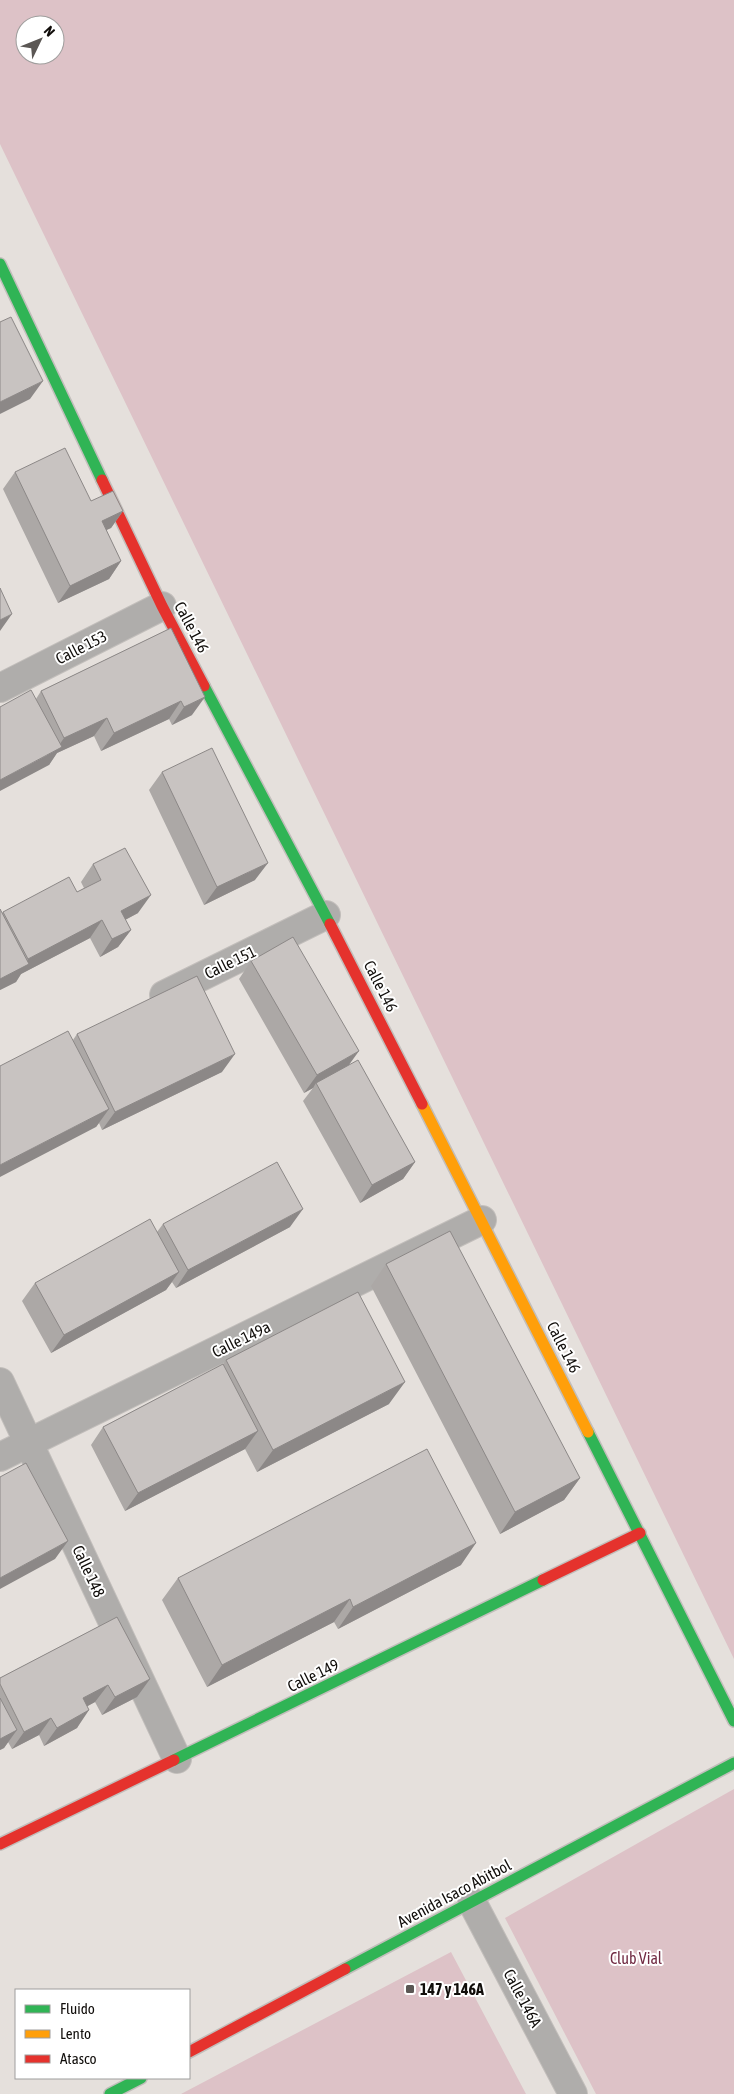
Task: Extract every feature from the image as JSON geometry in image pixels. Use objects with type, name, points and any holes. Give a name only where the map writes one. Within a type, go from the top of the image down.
[{"type":"street","name":"Calle 146","points":[[3,280],[162,606],[326,915],[482,1220],[734,1722]]},
{"type":"street","name":"Calle 153","points":[[0,688],[162,606]]},
{"type":"street","name":"Calle 151","points":[[141,1006],[326,915]]},
{"type":"street","name":"Calle 149a","points":[[0,1457],[482,1220]]},
{"type":"street","name":"Calle 148","points":[[0,1382],[177,1759]]},
{"type":"street","name":"Calle 149","points":[[0,1844],[640,1533]]},
{"type":"street","name":"Avenida Isaco Abitbol","points":[[190,2051],[734,1763]]},
{"type":"street","name":"Calle 146A","points":[[472,1902],[573,2094]]},
{"type":"street","points":[[110,2094],[139,2079]]},
{"type":"green space","points":[[0,0],[734,0],[734,1659],[0,144]]},
{"type":"green space","name":"Club Vial","points":[[734,1789],[734,2094],[596,2094],[505,1918]]},
{"type":"green space","points":[[451,1952],[526,2094],[181,2094]]},
{"type":"building","points":[[11,317],[43,381],[0,402],[0,322]]},
{"type":"building","points":[[65,448],[91,501],[113,491],[123,511],[102,521],[121,561],[70,586],[15,472]]},
{"type":"building","points":[[0,588],[12,614],[0,620]]},
{"type":"building","points":[[171,628],[205,697],[184,707],[181,701],[114,733],[107,718],[64,738],[41,691]]},
{"type":"building","points":[[31,690],[62,747],[0,780],[0,707]]},
{"type":"building","points":[[212,748],[268,863],[217,887],[162,772]]},
{"type":"building","points":[[125,848],[151,895],[121,911],[131,930],[112,939],[102,920],[28,959],[3,912],[69,877],[77,892],[101,880],[93,864]]},
{"type":"building","points":[[0,909],[29,964],[0,979]]},
{"type":"building","points":[[293,937],[359,1051],[317,1075],[251,961]]},
{"type":"building","points":[[197,976],[235,1054],[115,1112],[77,1034]]},
{"type":"building","points":[[68,1031],[109,1109],[0,1165],[0,1066]]},
{"type":"building","points":[[358,1060],[415,1162],[372,1185],[316,1083]]},
{"type":"building","points":[[277,1162],[303,1209],[188,1270],[163,1224]]},
{"type":"building","points":[[150,1219],[179,1272],[64,1335],[35,1283]]},
{"type":"building","points":[[450,1231],[580,1478],[515,1512],[386,1264]]},
{"type":"building","points":[[358,1292],[405,1382],[273,1450],[226,1360]]},
{"type":"building","points":[[223,1364],[258,1431],[138,1493],[103,1427]]},
{"type":"building","points":[[427,1449],[476,1543],[353,1607],[350,1599],[222,1665],[178,1578]]},
{"type":"building","points":[[26,1463],[68,1541],[0,1578],[0,1477]]},
{"type":"building","points":[[117,1617],[150,1679],[115,1697],[108,1685],[83,1698],[89,1710],[57,1728],[51,1718],[24,1732],[0,1684],[0,1678]]},
{"type":"building","points":[[0,1698],[17,1730],[0,1739]]},
{"type":"traffic: fast","points":[[0,264],[102,480]]},
{"type":"traffic: fast","points":[[204,686],[330,924]]},
{"type":"traffic: fast","points":[[588,1432],[734,1721]]},
{"type":"traffic: fast","points":[[174,1760],[543,1580]]},
{"type":"traffic: fast","points":[[345,1969],[734,1763]]},
{"type":"traffic: fast","points":[[110,2094],[139,2079]]},
{"type":"traffic: slow","points":[[422,1104],[588,1432]]},
{"type":"traffic: jam","points":[[102,480],[162,606],[204,686]]},
{"type":"traffic: jam","points":[[330,924],[422,1104]]},
{"type":"traffic: jam","points":[[543,1580],[640,1533]]},
{"type":"traffic: jam","points":[[0,1844],[174,1760]]},
{"type":"traffic: jam","points":[[190,2051],[345,1969]]},
{"type":"place","name":"147 y 146A","points":[[410,1989]]}]
